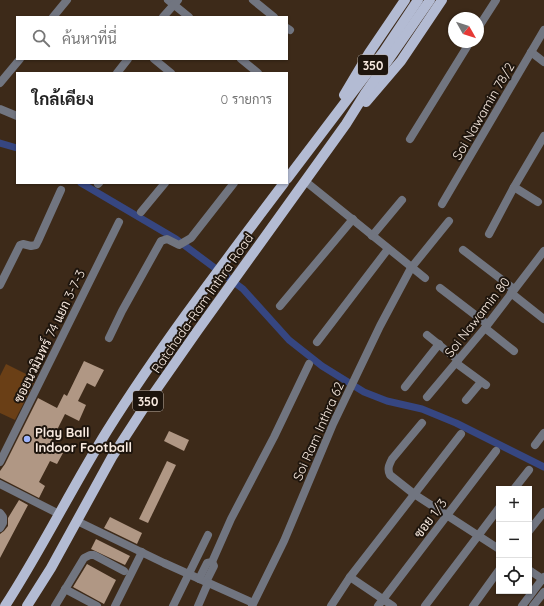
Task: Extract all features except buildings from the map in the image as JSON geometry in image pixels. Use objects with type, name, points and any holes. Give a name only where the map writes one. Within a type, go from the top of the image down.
[{"type":"main road","name":"350","points":[[325,128],[369,53],[405,0]]},
{"type":"main road","name":"350","points":[[289,172],[384,51],[418,0]]},
{"type":"main road","name":"Ratchada-Ram Inthra Road","points":[[27,606],[51,568],[129,430],[165,376],[346,124],[366,92],[430,0]]},
{"type":"main road","name":"Ratchada-Ram Inthra Road","points":[[346,124],[400,61],[442,0]]},
{"type":"main road","name":"Ratchada-Ram Inthra Road","points":[[5,606],[60,514],[83,471],[121,410],[214,275],[283,184]]},
{"type":"street","points":[[54,16],[67,0]]},
{"type":"street","points":[[253,0],[273,16]]},
{"type":"street","points":[[484,19],[496,0]]},
{"type":"street","points":[[164,16],[173,2],[188,16]]},
{"type":"street","name":"Soi Nawamin 78/2","points":[[442,204],[544,30]]},
{"type":"street","points":[[410,139],[466,48]]},
{"type":"street","points":[[531,52],[544,62]]},
{"type":"street","points":[[0,83],[19,60]]},
{"type":"street","points":[[118,72],[127,60]]},
{"type":"street","points":[[155,60],[170,72]]},
{"type":"street","points":[[241,60],[257,72]]},
{"type":"street","points":[[0,109],[16,116]]},
{"type":"street","points":[[489,234],[514,187],[544,136]]},
{"type":"street","points":[[305,181],[425,278]]},
{"type":"street","points":[[142,212],[165,184]]},
{"type":"street","points":[[109,338],[122,311],[161,241],[166,239],[179,245],[191,238],[233,184]]},
{"type":"street","points":[[514,187],[538,202]]},
{"type":"street","points":[[0,285],[20,245],[36,245],[61,190]]},
{"type":"street","points":[[372,236],[402,200]]},
{"type":"street","points":[[280,306],[353,219]]},
{"type":"street","name":"ซอยนวมินทร์ 74 แยก 3-7-3","points":[[0,462],[119,222]]},
{"type":"street","name":"Soi Ram Inthra 62","points":[[253,605],[284,541],[333,424],[380,326],[414,269],[449,222]]},
{"type":"street","points":[[317,342],[388,249]]},
{"type":"street","points":[[463,250],[513,291],[544,319]]},
{"type":"street","name":"Soi Nawamin 80","points":[[427,397],[457,362],[513,291],[541,261],[544,251]]},
{"type":"street","points":[[440,288],[514,351]]},
{"type":"street","points":[[427,334],[457,362],[483,383],[466,400]]},
{"type":"street","points":[[406,387],[439,344]]},
{"type":"street","points":[[198,606],[206,582],[207,563],[212,562],[231,520],[274,437],[309,364]]},
{"type":"street","points":[[422,423],[392,459],[388,471],[390,475],[414,494],[496,547]]},
{"type":"street","points":[[535,446],[544,433]]},
{"type":"street","points":[[331,606],[350,577],[461,434]]},
{"type":"street","name":"ซอย 1/3","points":[[381,602],[496,451]]},
{"type":"street","points":[[516,486],[529,470]]},
{"type":"street","points":[[0,484],[60,514]]},
{"type":"street","points":[[425,606],[496,512]]},
{"type":"street","points":[[532,527],[544,512]]},
{"type":"street","points":[[0,513],[3,517],[3,523],[0,528]]},
{"type":"street","points":[[77,521],[253,605]]},
{"type":"street","points":[[173,606],[208,535]]},
{"type":"street","points":[[115,606],[142,552]]},
{"type":"street","points":[[55,606],[84,558],[90,555],[124,570]]},
{"type":"street","points":[[522,606],[544,579],[532,572]]},
{"type":"street","points":[[473,606],[496,574]]},
{"type":"street","points":[[350,577],[381,602],[393,606]]},
{"type":"street","points":[[65,589],[97,606]]},
{"type":"street","points":[[533,606],[544,592]]},
{"type":"shaded area","points":[[6,364],[36,379],[15,420],[0,413],[0,376]]},
{"type":"waterway","points":[[0,143],[16,148]]},
{"type":"waterway","points":[[83,184],[176,239],[243,289],[289,340],[322,366],[364,392],[387,401],[422,409],[456,423],[544,467]]},
{"type":"place","name":"Play Ball Indoor Football","points":[[27,439]]}]
